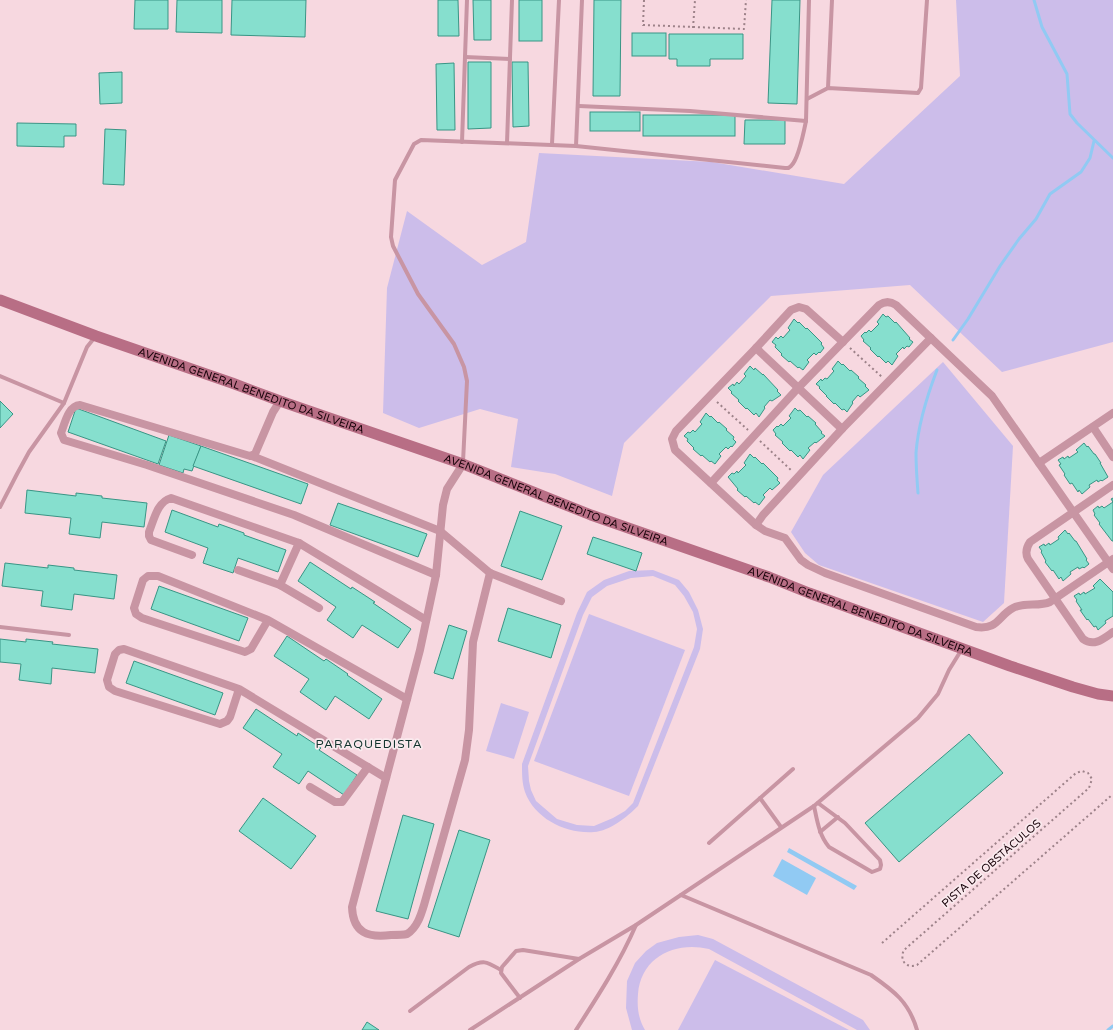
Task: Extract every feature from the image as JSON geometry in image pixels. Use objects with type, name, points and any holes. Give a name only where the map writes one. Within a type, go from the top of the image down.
[{"type":"main road","name":"AVENIDA GENERAL BENEDITO DA SILVEIRA","points":[[0,300],[96,336],[232,382],[280,401],[463,464],[591,516],[769,577],[817,596],[1073,687],[1098,694],[1113,696]]},
{"type":"street","points":[[711,482],[798,388],[843,342],[879,305],[887,302],[896,305],[992,396],[1111,563],[1055,599],[1044,604],[1017,606],[1011,609],[998,622],[991,626],[976,627],[819,571],[801,560],[785,538],[765,531],[756,525],[675,450],[673,437],[676,431],[794,308],[799,307],[806,309],[843,342]]},
{"type":"street","points":[[756,525],[763,515],[842,429],[931,338]]},
{"type":"street","points":[[756,348],[842,429]]},
{"type":"street","points":[[252,456],[255,454],[273,412],[280,401]]},
{"type":"street","points":[[436,575],[294,515],[147,465],[64,440],[61,433],[70,410],[76,405],[80,405],[252,456],[440,531],[490,573],[561,601]]},
{"type":"street","points":[[1039,463],[1113,412]]},
{"type":"street","points":[[1093,427],[1113,457]]},
{"type":"street","points":[[463,464],[448,489],[443,505],[436,575],[420,650],[352,906],[352,916],[356,926],[366,935],[379,937],[406,934],[418,923],[465,760],[469,730],[473,642],[490,573]]},
{"type":"street","points":[[1113,485],[1030,542],[1027,546],[1026,555],[1085,641],[1096,643],[1113,632]]},
{"type":"street","points":[[192,555],[151,540],[149,536],[149,532],[160,504],[165,500],[171,498],[299,543],[426,620]]},
{"type":"street","points":[[280,585],[299,543]]},
{"type":"street","points":[[238,570],[280,585],[319,608]]},
{"type":"street","points":[[268,620],[251,649],[245,652],[142,618],[136,614],[134,608],[143,580],[148,576],[158,576],[268,620],[407,699]]},
{"type":"street","points":[[239,689],[230,717],[227,721],[220,724],[115,692],[109,687],[107,680],[115,654],[119,650],[124,649],[239,689],[386,778]]},
{"type":"street","points":[[310,787],[335,802],[342,802],[368,767]]},
{"type":"lane","points":[[462,142],[467,0]]},
{"type":"lane","points":[[507,143],[512,0]]},
{"type":"lane","points":[[552,144],[559,0]]},
{"type":"lane","points":[[576,146],[579,106],[582,0]]},
{"type":"lane","points":[[463,464],[467,381],[464,367],[454,344],[418,294],[393,246],[391,237],[395,180],[414,144],[421,140],[552,144],[789,168],[792,165],[800,146],[806,121],[809,0]]},
{"type":"lane","points":[[828,88],[832,0]]},
{"type":"lane","points":[[807,99],[828,88],[918,93],[921,88],[927,0]]},
{"type":"lane","points":[[465,57],[510,59]]},
{"type":"lane","points":[[579,106],[690,111],[806,121]]},
{"type":"lane","points":[[0,507],[16,474],[29,452],[64,403],[87,347],[96,336]]},
{"type":"lane","points":[[0,376],[64,403]]},
{"type":"lane","points":[[0,627],[69,634]]},
{"type":"lane","points":[[470,1030],[579,959],[636,925],[816,804],[918,718],[938,694],[949,670],[962,648]]},
{"type":"lane","points":[[709,843],[793,769]]},
{"type":"lane","points":[[760,798],[782,827]]},
{"type":"lane","points":[[816,804],[845,823],[880,860],[882,865],[880,869],[872,872],[824,842],[820,832],[816,804]]},
{"type":"lane","points":[[820,832],[838,817]]},
{"type":"lane","points":[[681,895],[871,975],[890,988],[905,1003],[912,1015],[916,1030]]},
{"type":"lane","points":[[576,1030],[620,959],[636,925]]},
{"type":"lane","points":[[501,970],[516,951],[520,950],[579,959]]},
{"type":"lane","points":[[410,1012],[469,967],[479,962],[488,962],[501,970],[501,973],[520,998]]},
{"type":"path","points":[[644,0],[643,25],[744,29],[746,0]]},
{"type":"path","points":[[693,28],[694,0]]},
{"type":"path","points":[[843,342],[887,382]]},
{"type":"path","name":"PISTA DE OBSTÁCULOS","points":[[882,942],[1076,773],[1082,771],[1088,773],[1092,779],[1090,788],[904,950],[902,957],[904,963],[910,966],[917,965],[1112,795]]},
{"type":"shaded area","points":[[956,0],[1113,0],[1113,342],[1002,372],[910,285],[771,296],[624,443],[612,496],[555,474],[511,467],[518,419],[480,409],[419,428],[383,413],[387,288],[407,211],[482,265],[526,242],[539,153],[712,162],[844,184],[960,76]]},
{"type":"shaded area","points":[[943,362],[1013,446],[1004,603],[983,622],[819,565],[805,553],[791,532],[823,475]]},
{"type":"shaded area","points":[[653,570],[679,580],[689,592],[698,610],[703,629],[700,649],[638,806],[629,815],[606,829],[594,832],[583,832],[562,827],[553,823],[536,810],[525,792],[522,764],[577,613],[587,592],[604,580],[629,571]],"holes":[[[653,576],[675,585],[684,596],[693,612],[697,629],[694,647],[633,803],[625,811],[594,826],[577,825],[557,819],[536,801],[531,790],[528,766],[583,615],[592,597],[607,586],[631,578]]]},
{"type":"shaded area","points":[[589,614],[685,650],[629,796],[534,761]]},
{"type":"shaded area","points":[[501,703],[529,712],[514,759],[486,751]]},
{"type":"shaded area","points":[[698,935],[713,939],[863,1020],[870,1030],[857,1030],[709,949],[684,947],[672,950],[662,955],[653,961],[646,970],[641,981],[638,994],[639,1017],[645,1030],[632,1030],[626,1008],[627,981],[635,963],[646,951],[657,943],[679,937]]},
{"type":"shaded area","points":[[715,960],[849,1030],[678,1030]]},
{"type":"water","points":[[789,848],[857,886],[854,890],[787,852]]},
{"type":"water","points":[[782,859],[816,878],[807,895],[773,876]]},
{"type":"building","points":[[135,0],[168,0],[168,29],[134,29]]},
{"type":"building","points":[[177,0],[222,0],[222,33],[176,32]]},
{"type":"building","points":[[232,0],[306,0],[305,37],[231,35]]},
{"type":"building","points":[[438,0],[458,0],[459,36],[438,36]]},
{"type":"building","points":[[473,0],[491,0],[491,40],[474,40]]},
{"type":"building","points":[[519,0],[542,0],[542,41],[519,41]]},
{"type":"building","points":[[594,0],[621,0],[620,96],[593,96]]},
{"type":"building","points":[[772,0],[800,0],[797,104],[768,103]]},
{"type":"building","points":[[632,33],[666,33],[666,56],[632,56]]},
{"type":"building","points":[[669,34],[743,34],[743,59],[710,59],[710,66],[677,66],[677,59],[669,59]]},
{"type":"building","points":[[468,62],[491,62],[491,128],[468,129]]},
{"type":"building","points":[[512,62],[528,62],[529,126],[513,127]]},
{"type":"building","points":[[454,63],[455,130],[437,130],[436,64]]},
{"type":"building","points":[[122,72],[122,103],[100,104],[99,73]]},
{"type":"building","points":[[590,112],[640,112],[640,131],[590,131]]},
{"type":"building","points":[[643,115],[735,115],[735,136],[643,136]]},
{"type":"building","points":[[745,120],[785,120],[785,144],[744,144]]},
{"type":"building","points":[[17,123],[76,124],[76,136],[64,136],[64,147],[17,146]]},
{"type":"building","points":[[105,129],[126,130],[124,185],[103,184]]},
{"type":"building","points":[[883,314],[886,317],[888,316],[895,323],[896,322],[913,342],[909,347],[907,346],[904,349],[903,347],[896,354],[898,356],[892,365],[888,361],[886,363],[879,356],[878,357],[863,341],[864,340],[861,336],[869,330],[871,332],[879,324],[877,322]]},
{"type":"building","points":[[794,319],[806,329],[807,328],[822,343],[821,344],[824,348],[820,353],[819,352],[816,355],[814,353],[807,360],[809,362],[803,370],[799,367],[798,368],[790,361],[789,362],[781,355],[782,354],[775,347],[776,345],[772,342],[776,337],[778,339],[781,336],[783,338],[790,330],[788,328]]},
{"type":"building","points":[[838,361],[859,377],[858,378],[869,390],[860,397],[858,395],[852,402],[853,403],[847,412],[844,409],[842,410],[835,403],[834,404],[816,384],[821,379],[822,381],[825,378],[827,379],[834,371],[832,369]]},
{"type":"building","points":[[750,366],[754,370],[755,368],[763,374],[781,395],[772,401],[770,400],[764,407],[765,408],[759,417],[756,413],[754,415],[747,408],[746,409],[728,388],[733,384],[734,386],[737,382],[739,384],[746,376],[744,374]]},
{"type":"building","points":[[0,401],[13,414],[0,428]]},
{"type":"building","points":[[76,408],[166,441],[158,464],[68,432]]},
{"type":"building","points":[[795,408],[798,411],[800,410],[816,423],[815,424],[822,432],[821,433],[825,436],[808,448],[810,450],[803,459],[800,455],[798,457],[791,450],[790,451],[775,435],[776,434],[773,430],[781,424],[783,426],[791,418],[789,416]]},
{"type":"building","points":[[706,413],[727,429],[726,430],[734,437],[733,439],[736,442],[732,447],[731,446],[728,449],[726,447],[719,454],[721,456],[715,464],[711,461],[710,462],[702,455],[701,456],[693,449],[694,448],[687,441],[688,439],[684,436],[693,430],[695,432],[702,424],[700,422]]},
{"type":"building","points":[[169,435],[201,446],[192,471],[184,469],[183,473],[159,465]]},
{"type":"building","points":[[1084,443],[1095,454],[1108,477],[1102,481],[1101,480],[1098,482],[1097,480],[1089,485],[1090,487],[1082,494],[1079,490],[1078,492],[1072,483],[1070,484],[1059,465],[1061,464],[1058,460],[1063,457],[1064,459],[1068,456],[1069,458],[1078,452],[1076,450]]},
{"type":"building","points":[[201,446],[308,484],[301,504],[193,466]]},
{"type":"building","points":[[750,454],[762,464],[763,463],[778,478],[777,480],[780,483],[772,490],[770,488],[763,495],[765,497],[759,505],[755,502],[754,503],[746,496],[745,497],[737,490],[738,489],[728,477],[737,471],[738,473],[746,465],[744,463]]},
{"type":"building","points":[[27,490],[76,496],[76,493],[102,496],[102,498],[147,503],[144,527],[102,522],[100,538],[69,534],[71,518],[25,513]]},
{"type":"building","points":[[1113,502],[1112,541],[1099,524],[1100,523],[1094,515],[1093,510],[1098,506],[1099,508],[1102,506],[1104,508]]},
{"type":"building","points":[[338,503],[427,534],[418,557],[330,525]]},
{"type":"building","points":[[172,510],[218,527],[219,524],[244,533],[244,535],[286,550],[278,572],[238,558],[233,573],[203,563],[208,548],[165,532]]},
{"type":"building","points":[[520,511],[562,526],[542,580],[501,566]]},
{"type":"building","points":[[1065,530],[1076,541],[1089,564],[1084,568],[1079,569],[1078,567],[1070,572],[1071,574],[1063,581],[1061,577],[1059,579],[1045,562],[1046,561],[1041,552],[1042,551],[1039,547],[1044,544],[1045,546],[1049,543],[1050,545],[1059,539],[1058,537]]},
{"type":"building","points":[[593,537],[642,553],[636,571],[587,554]]},
{"type":"building","points":[[310,562],[351,589],[352,587],[375,602],[373,603],[411,629],[398,648],[362,625],[353,638],[327,620],[336,607],[298,581]]},
{"type":"building","points":[[5,563],[48,568],[48,565],[74,568],[74,570],[117,575],[114,599],[74,594],[72,610],[41,606],[43,591],[2,586]]},
{"type":"building","points":[[1100,579],[1113,592],[1113,616],[1105,621],[1106,623],[1098,630],[1096,626],[1094,627],[1088,619],[1087,620],[1080,610],[1082,610],[1074,596],[1079,593],[1080,595],[1084,592],[1085,594],[1095,588],[1093,586]]},
{"type":"building","points":[[159,586],[248,618],[239,641],[151,609]]},
{"type":"building","points":[[508,608],[561,625],[551,658],[498,641]]},
{"type":"building","points":[[449,625],[467,631],[453,679],[434,673]]},
{"type":"building","points":[[287,636],[324,661],[326,659],[382,699],[369,719],[335,696],[326,710],[300,692],[309,679],[274,656]]},
{"type":"building","points":[[0,639],[26,642],[26,639],[53,642],[52,644],[98,649],[95,673],[52,668],[51,684],[19,680],[21,664],[0,662]]},
{"type":"building","points":[[134,661],[223,693],[215,715],[126,683]]},
{"type":"building","points":[[256,709],[297,736],[298,733],[321,748],[319,750],[357,775],[344,795],[308,771],[299,784],[273,767],[282,754],[243,728]]},
{"type":"building","points":[[969,734],[1003,773],[899,862],[865,823]]},
{"type":"building","points":[[263,798],[316,836],[291,869],[239,831]]},
{"type":"building","points":[[403,815],[434,824],[408,919],[376,911]]},
{"type":"building","points":[[459,830],[490,840],[459,937],[428,927]]},
{"type":"building","points":[[367,1022],[379,1030],[362,1030]]},
{"type":"waterway","points":[[1034,0],[1042,27],[1067,74],[1070,114],[1077,123],[1113,158]]},
{"type":"waterway","points":[[953,340],[968,319],[1000,266],[1019,239],[1036,219],[1050,194],[1081,172],[1090,158],[1094,141]]},
{"type":"waterway","points":[[918,493],[916,458],[917,443],[924,411],[937,370]]},
{"type":"waterway","points":[[1108,1030],[1113,1026]]},
{"type":"district","name":"PARAQUEDISTA","points":[[369,744]]}]
